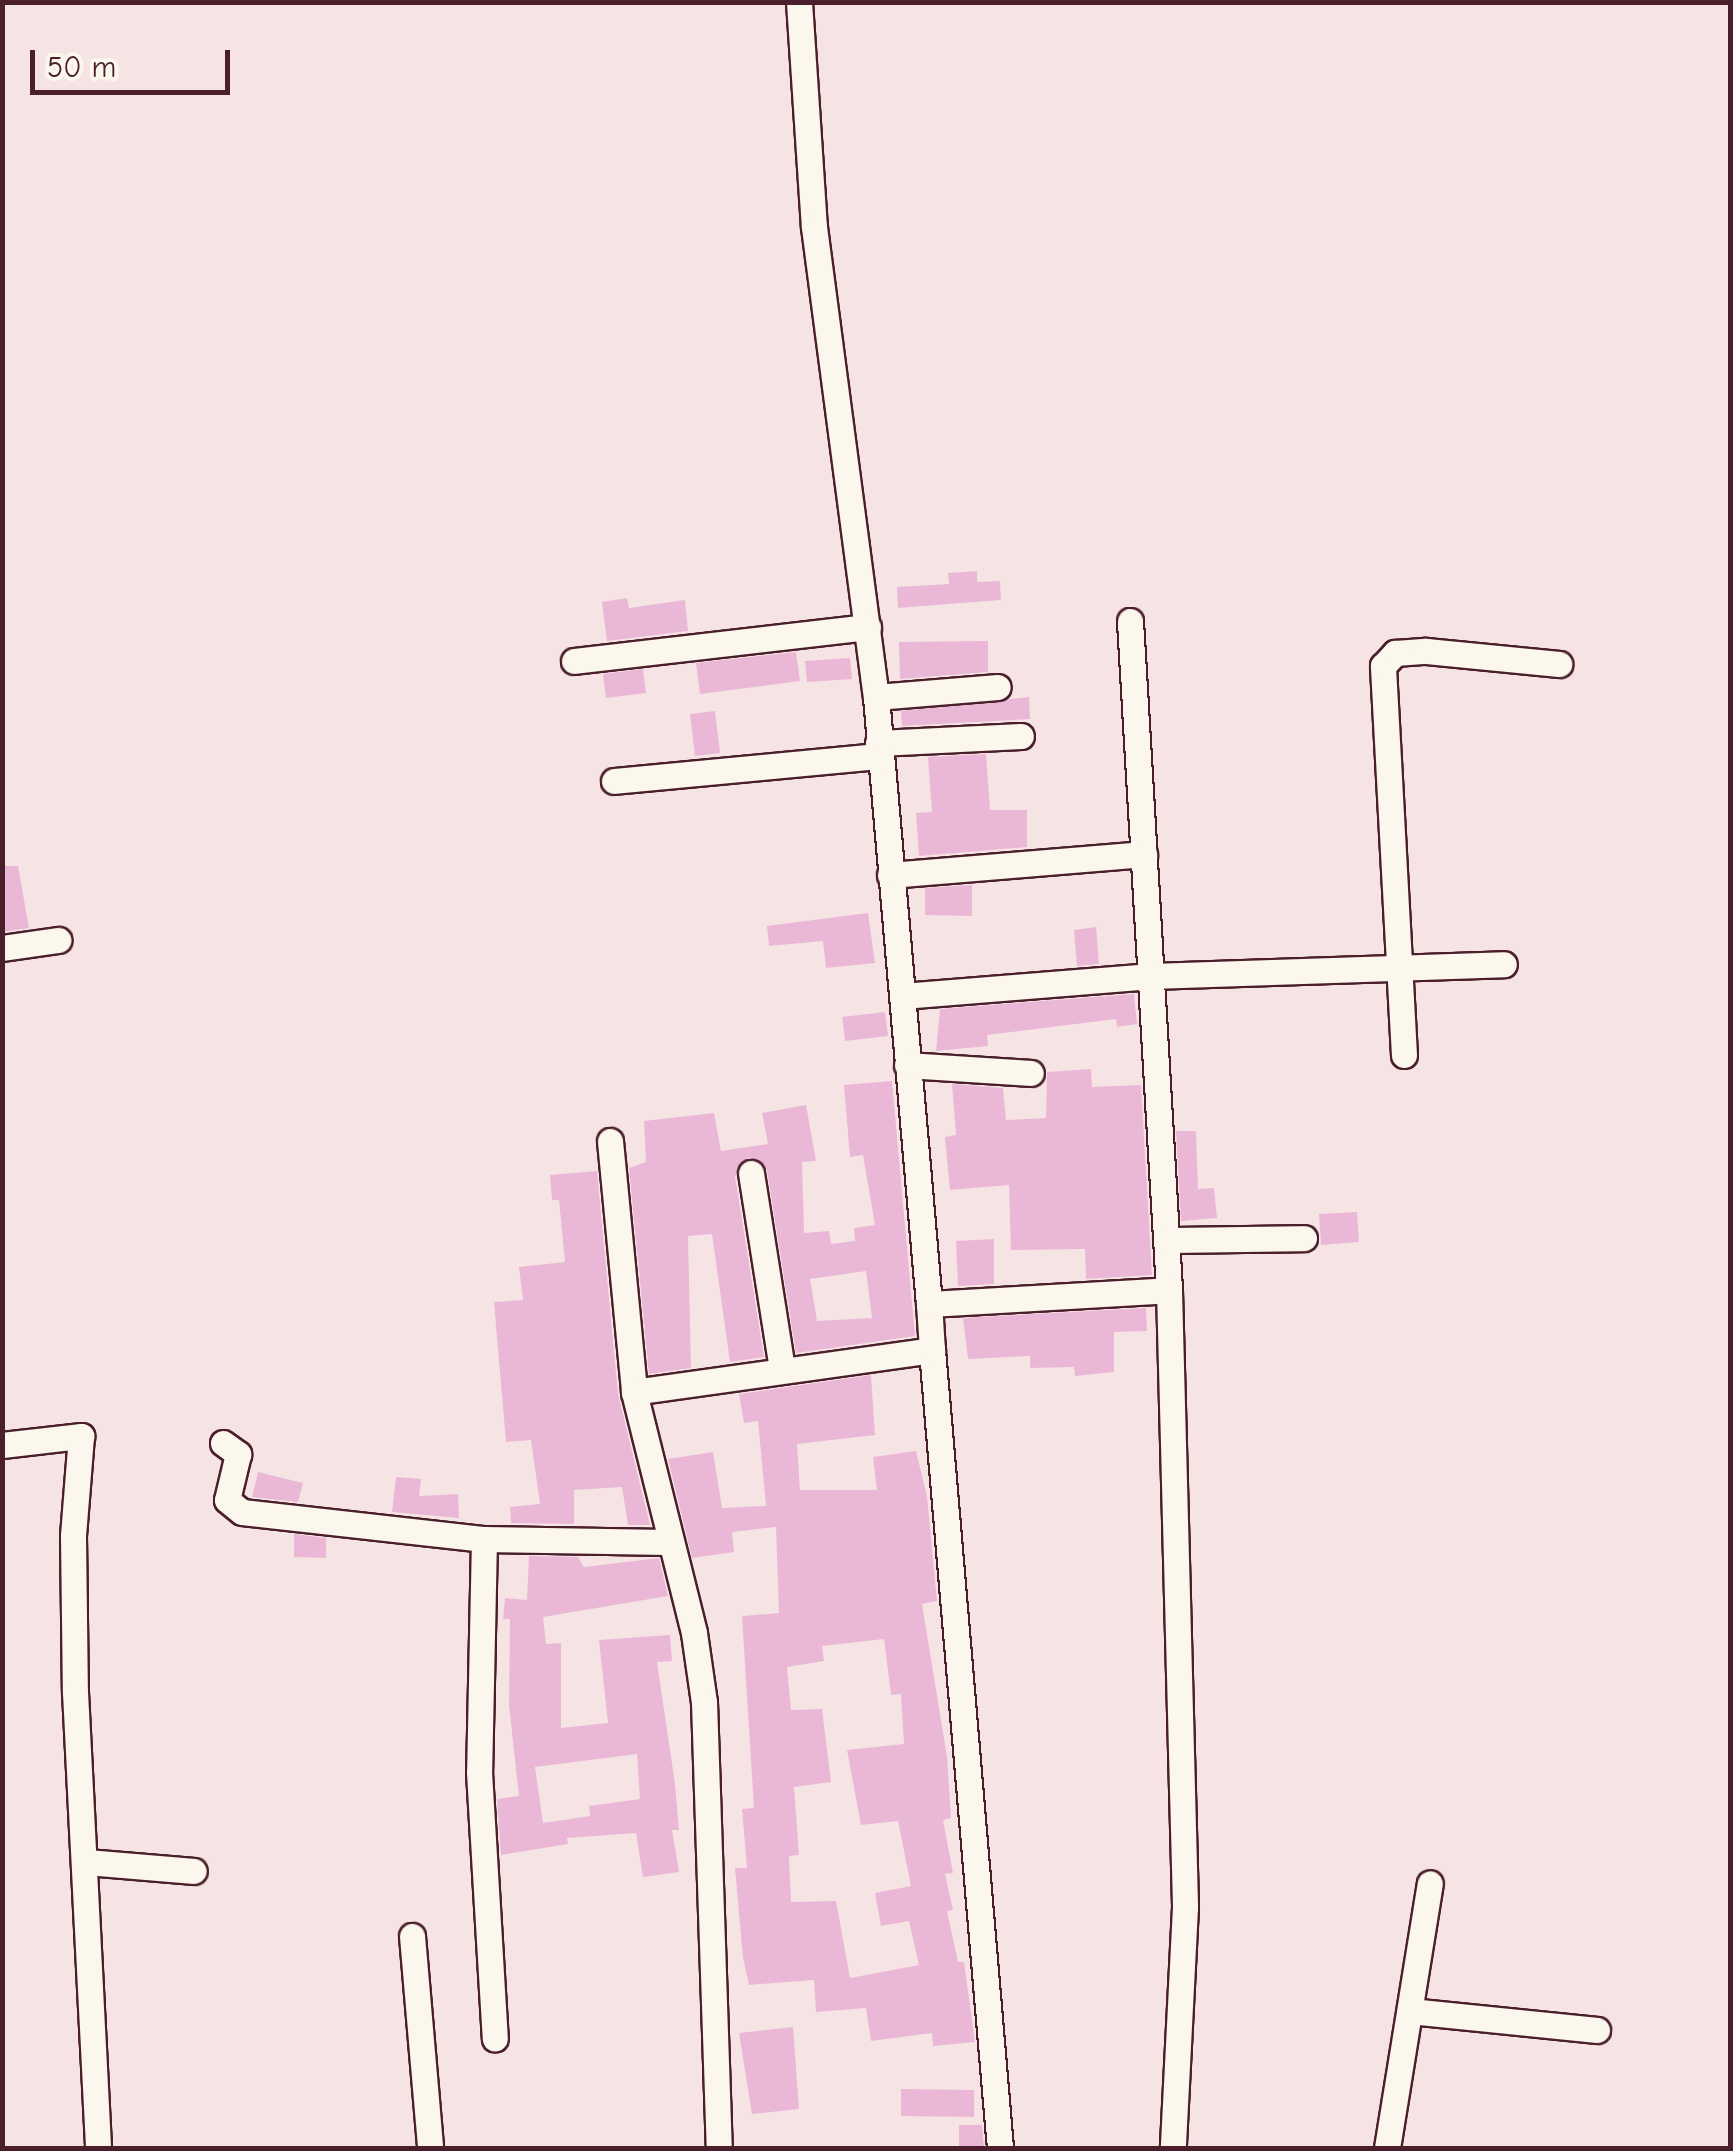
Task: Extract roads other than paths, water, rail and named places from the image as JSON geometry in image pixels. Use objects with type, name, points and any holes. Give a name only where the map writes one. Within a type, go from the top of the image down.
[{"type":"street","points":[[799,2],[814,227],[876,697],[1000,2148]]},
{"type":"street","points":[[1130,622],[1169,1290],[1185,1906],[1173,2148]]},
{"type":"street","points":[[574,661],[868,627]]},
{"type":"street","points":[[1404,1055],[1383,666],[1395,653],[1426,651],[1558,664]]},
{"type":"street","points":[[876,697],[998,687]]},
{"type":"street","points":[[614,782],[1021,736]]},
{"type":"street","points":[[890,875],[1144,854]]},
{"type":"street","points":[[2,948],[58,940]]},
{"type":"street","points":[[902,996],[1151,976],[1504,964]]},
{"type":"street","points":[[908,1065],[1031,1072]]},
{"type":"street","points":[[610,1141],[634,1392],[668,1542],[694,1633],[704,1702],[719,2148]]},
{"type":"street","points":[[752,1174],[782,1368]]},
{"type":"street","points":[[1166,1240],[1304,1238]]},
{"type":"street","points":[[929,1304],[1169,1290]]},
{"type":"street","points":[[634,1392],[782,1368],[932,1350]]},
{"type":"street","points":[[2,1446],[81,1436],[73,1575],[98,2148]]},
{"type":"street","points":[[224,1444],[238,1454],[227,1500],[233,1509],[484,1539],[668,1542]]},
{"type":"street","points":[[484,1539],[479,1772],[495,2039]]},
{"type":"street","points":[[87,1862],[194,1871]]},
{"type":"street","points":[[1387,2148],[1430,1883]]},
{"type":"street","points":[[412,1936],[430,2148]]},
{"type":"street","points":[[1410,2011],[1597,2030]]}]
